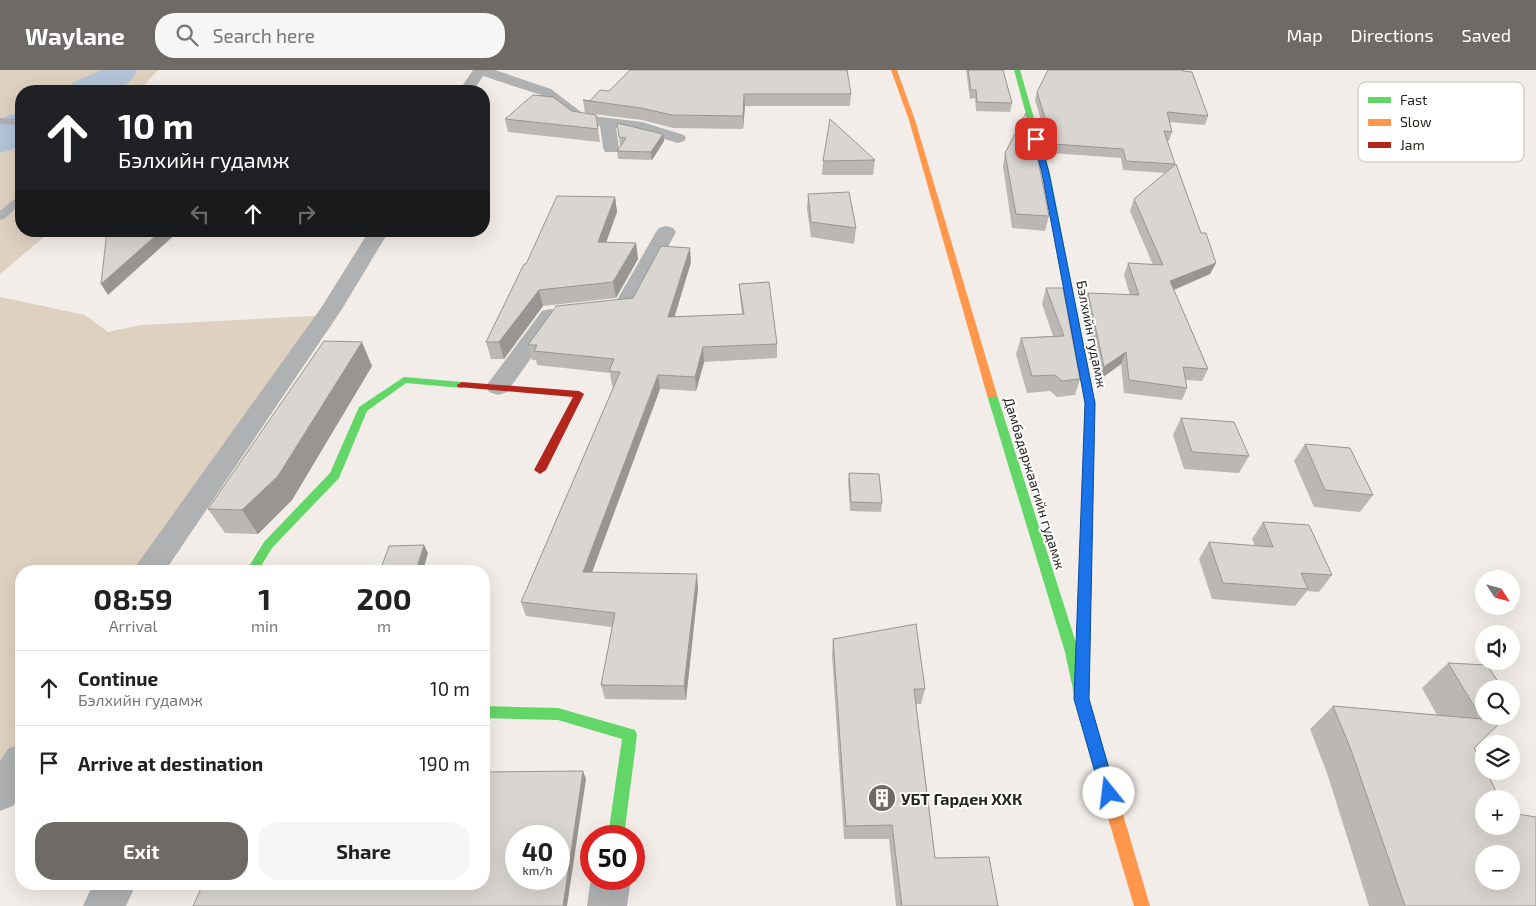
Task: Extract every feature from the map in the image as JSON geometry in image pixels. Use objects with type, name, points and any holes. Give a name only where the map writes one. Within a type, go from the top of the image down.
[{"type":"street","points":[[470,85],[481,70],[546,92],[580,119],[642,127],[678,138]]},
{"type":"street","name":"Дамбадаржаагийн гудамж","points":[[894,70],[912,120],[1003,433],[1072,652],[1082,699],[1142,906]]},
{"type":"street","name":"Бэлхийн гудамж","points":[[1017,70],[1046,173],[1090,403],[1082,699]]},
{"type":"street","points":[[607,123],[611,148]]},
{"type":"street","points":[[498,387],[552,314],[625,306],[666,232]]},
{"type":"street","points":[[153,565],[331,309],[375,237]]},
{"type":"street","points":[[256,565],[268,545],[335,475],[363,409],[404,380],[579,394],[540,470]]},
{"type":"street","points":[[490,712],[558,714],[630,735],[618,825]]},
{"type":"street","points":[[0,793],[15,770]]},
{"type":"street","points":[[103,906],[112,890]]},
{"type":"street","points":[[607,906],[609,890]]},
{"type":"lane","points":[[0,121],[15,122]]},
{"type":"lane","points":[[0,217],[15,204]]},
{"type":"shaded area","points":[[0,70],[158,70],[144,85],[15,85],[15,237],[44,237],[0,274]]},
{"type":"shaded area","points":[[0,297],[85,315],[108,332],[141,325],[333,315],[160,565],[15,565],[15,775],[0,797]]},
{"type":"building","points":[[630,70],[847,70],[851,94],[744,94],[743,116],[672,115],[641,108],[590,101],[600,90],[609,91]]},
{"type":"building","points":[[968,70],[1003,70],[1012,103],[977,102],[976,90],[971,90]]},
{"type":"building","points":[[1048,70],[1183,70],[1192,72],[1208,116],[1167,112],[1172,132],[1164,131],[1175,164],[1126,161],[1123,149],[1053,144],[1037,92]]},
{"type":"building","points":[[533,95],[553,97],[572,111],[596,115],[598,129],[505,119]]},
{"type":"building","points":[[1026,113],[1049,216],[1016,214],[1005,153]]},
{"type":"building","points":[[830,119],[875,160],[823,161]]},
{"type":"building","points":[[617,123],[663,134],[651,152],[617,151],[626,138],[619,137]]},
{"type":"building","points":[[1176,164],[1201,233],[1206,233],[1216,263],[1170,281],[1208,369],[1183,367],[1187,388],[1129,380],[1126,352],[1104,367],[1088,293],[1139,295],[1128,263],[1163,265],[1134,199]]},
{"type":"building","points":[[849,192],[856,228],[811,222],[808,194]]},
{"type":"building","points":[[557,196],[615,197],[598,242],[636,243],[613,282],[539,290],[499,342],[486,342],[524,264],[526,264]]},
{"type":"building","points":[[106,237],[154,237],[101,284]]},
{"type":"building","points":[[661,246],[690,248],[668,317],[744,314],[739,284],[769,282],[777,344],[703,347],[695,377],[658,375],[583,572],[697,574],[684,686],[601,685],[615,613],[521,602],[620,372],[609,371],[614,359],[534,351],[537,345],[528,345],[556,306],[633,298]]},
{"type":"building","points":[[1046,288],[1063,288],[1080,379],[1062,381],[1055,375],[1032,376],[1021,338],[1064,336]]},
{"type":"building","points":[[324,341],[362,342],[278,476],[242,510],[208,509]]},
{"type":"building","points":[[1181,418],[1234,422],[1249,456],[1192,452]]},
{"type":"building","points":[[1305,444],[1350,448],[1373,495],[1325,490]]},
{"type":"building","points":[[849,473],[879,474],[882,503],[851,502]]},
{"type":"building","points":[[1263,522],[1309,525],[1332,575],[1301,573],[1308,589],[1223,583],[1209,542],[1273,547]]},
{"type":"building","points":[[424,545],[418,565],[382,565],[389,546]]},
{"type":"building","points":[[916,624],[925,689],[914,689],[935,858],[989,857],[998,906],[902,906],[892,825],[846,826],[833,639]]},
{"type":"building","points":[[1448,663],[1475,664],[1475,670],[1490,670],[1497,680],[1475,680],[1475,707]]},
{"type":"building","points":[[1333,706],[1475,718],[1475,725],[1498,725],[1487,735],[1475,735],[1475,780],[1490,780],[1496,790],[1475,790],[1475,835],[1520,835],[1520,814],[1536,817],[1536,906],[1405,906],[1351,750]]},
{"type":"building","points":[[583,771],[570,859],[570,825],[505,825],[505,890],[565,890],[563,906],[193,906],[200,890],[490,890],[490,772]]},
{"type":"waterway","points":[[97,85],[118,75],[120,70]]},
{"type":"waterway","points":[[0,141],[15,129]]},
{"type":"traffic: fast","points":[[1017,70],[1046,173],[1090,403],[1089,433]]},
{"type":"traffic: fast","points":[[256,565],[268,545],[335,475],[363,409],[404,380],[462,385]]},
{"type":"traffic: fast","points":[[992,395],[1072,652],[1082,699],[1111,801]]},
{"type":"traffic: fast","points":[[1083,663],[1085,597]]},
{"type":"traffic: fast","points":[[490,712],[558,714],[630,735],[618,825]]},
{"type":"traffic: slow","points":[[894,70],[912,120],[992,395]]},
{"type":"traffic: slow","points":[[1111,801],[1142,906]]},
{"type":"traffic: jam","points":[[462,385],[579,394],[540,470]]},
{"type":"traffic: jam","points":[[1085,597],[1089,433]]},
{"type":"place","name":"УБТ Гарден ХХК","points":[[882,798]]},
{"type":"route","points":[[1036,139],[1046,173],[1090,403],[1082,699],[1109,793]]}]
